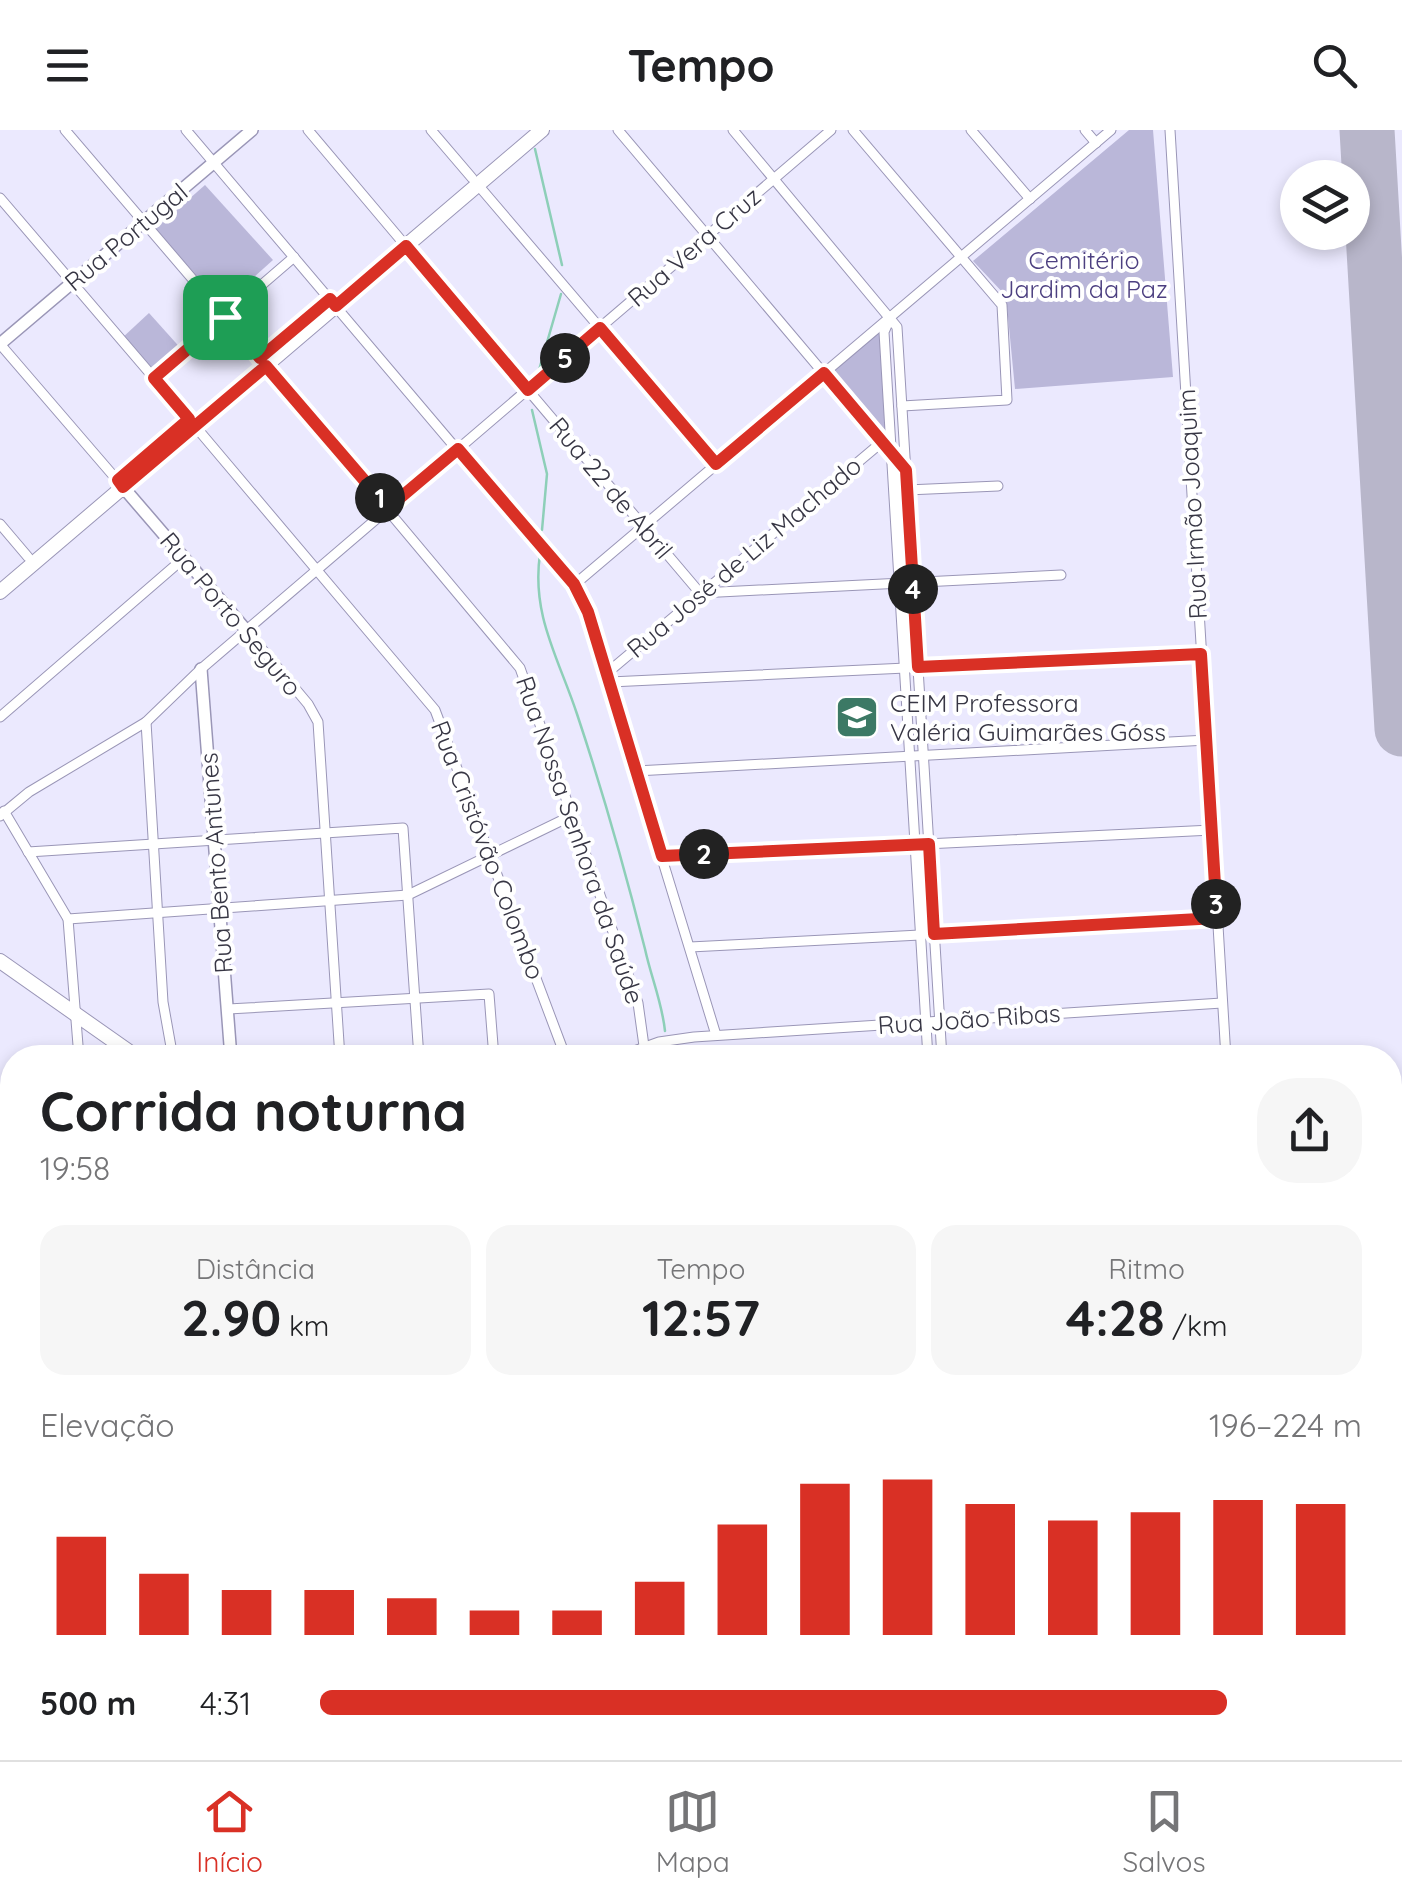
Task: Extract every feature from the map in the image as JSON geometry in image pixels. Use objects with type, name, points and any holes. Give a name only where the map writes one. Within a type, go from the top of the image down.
[{"type":"main road","points":[[0,592],[120,484],[475,181],[528,130]]},
{"type":"main road","points":[[475,181],[542,130]]},
{"type":"main road","points":[[0,581],[120,484]]},
{"type":"main road","points":[[0,961],[120,1045]]},
{"type":"street","name":"Rua Nossa Senhora da Saúde","points":[[65,130],[520,668],[638,1002],[644,1045]]},
{"type":"street","points":[[186,130],[574,584],[588,612],[716,1035]]},
{"type":"street","name":"Rua Portugal","points":[[0,344],[252,130]]},
{"type":"street","name":"Rua 22 de Abril","points":[[308,130],[700,593]]},
{"type":"street","points":[[431,130],[716,464]]},
{"type":"street","points":[[618,130],[906,470]]},
{"type":"street","points":[[733,130],[898,327],[941,1045]]},
{"type":"street","name":"Rua Vera Cruz","points":[[2,814],[146,722],[201,668],[831,130]]},
{"type":"street","points":[[853,130],[1002,305],[1007,400],[902,406]]},
{"type":"street","points":[[972,130],[1030,199]]},
{"type":"street","points":[[1085,130],[1096,143]]},
{"type":"street","points":[[574,584],[1111,130]]},
{"type":"street","name":"Rua Irmão Joaquim","points":[[1170,130],[1225,1045]]},
{"type":"street","name":"Rua Cristóvão Colombo","points":[[0,198],[435,710],[561,1045]]},
{"type":"street","points":[[154,378],[294,257]]},
{"type":"street","points":[[892,316],[884,332],[927,1045]]},
{"type":"street","name":"Rua Porto Seguro","points":[[0,344],[314,712],[320,732],[339,1045]]},
{"type":"street","name":"Rua José de Liz Machado","points":[[608,678],[700,593],[882,442]]},
{"type":"street","points":[[907,490],[998,486]]},
{"type":"street","points":[[0,524],[28,557]]},
{"type":"street","points":[[0,716],[184,558]]},
{"type":"street","points":[[700,593],[1061,575]]},
{"type":"street","points":[[608,678],[1201,654]]},
{"type":"street","name":"Rua Bento Antunes","points":[[201,668],[231,1045]]},
{"type":"street","points":[[146,722],[163,1002],[171,1045]]},
{"type":"street","points":[[636,771],[1206,740]]},
{"type":"street","points":[[2,814],[68,919],[79,1045]]},
{"type":"street","points":[[68,919],[408,895],[573,816]]},
{"type":"street","points":[[28,852],[403,828],[418,1045]]},
{"type":"street","points":[[662,856],[1212,830]]},
{"type":"street","points":[[934,934],[1217,918]]},
{"type":"street","points":[[690,947],[920,935]]},
{"type":"street","points":[[228,1010],[489,994],[493,1045]]},
{"type":"street","name":"Rua João Ribas","points":[[651,1045],[716,1035],[1222,1003]]},
{"type":"green space","name":"Cemitério Jardim da Paz","points":[[1129,130],[1153,130],[1173,377],[1015,389],[1006,296],[973,261]]},
{"type":"green space","points":[[205,185],[273,260],[223,305],[155,229]]},
{"type":"green space","points":[[149,313],[184,352],[154,378],[121,339]]},
{"type":"green space","points":[[891,316],[884,332],[891,453],[824,373]]},
{"type":"waterway","points":[[535,149],[562,265]]},
{"type":"waterway","points":[[539,370],[561,294]]},
{"type":"waterway","points":[[532,410],[547,474],[542,530]]},
{"type":"waterway","points":[[540,554],[538,576],[543,617],[605,802],[665,1031]]},
{"type":"runway","points":[[1367,130],[1402,729]]},
{"type":"place","name":"CEIM Professora Valéria Guimarães Góss","points":[[857,717]]},
{"type":"route","points":[[406,246],[528,390],[600,328],[716,464],[824,373],[906,470],[918,667],[1201,654],[1217,918],[934,934],[929,844],[662,856],[582,597],[458,449],[388,508],[266,366],[123,487],[118,480],[189,419],[154,378],[225,317],[260,358],[330,299],[336,306],[406,246]]}]
